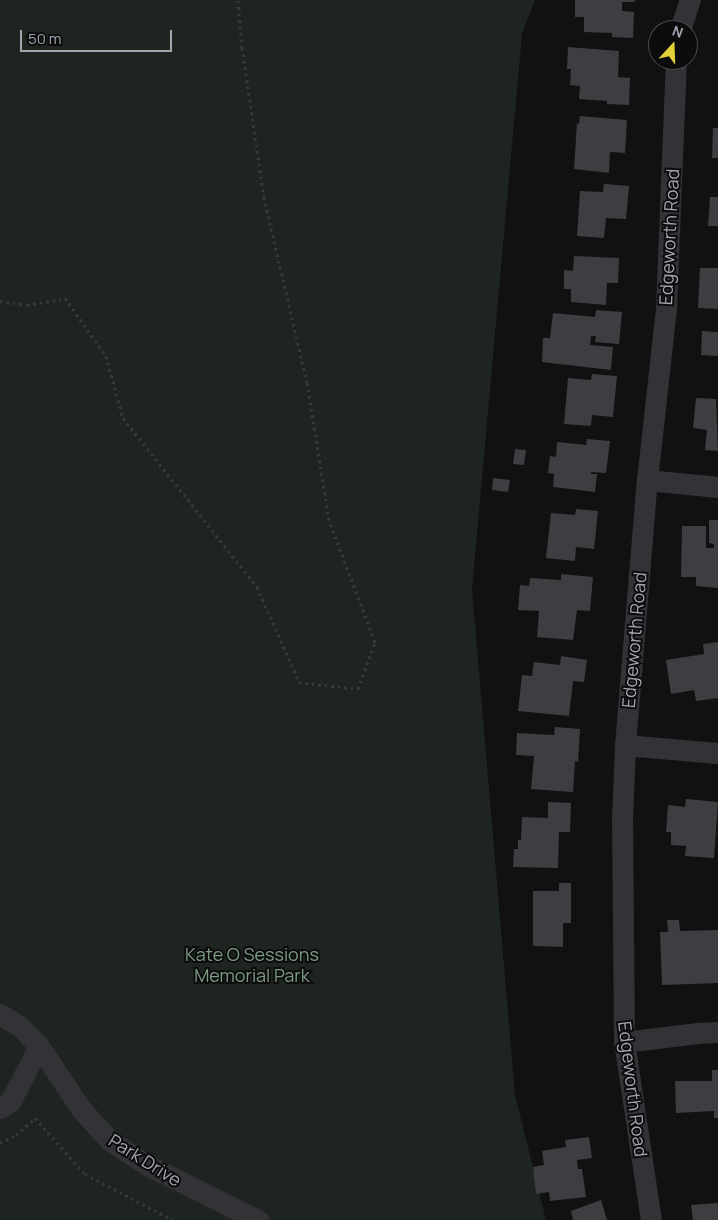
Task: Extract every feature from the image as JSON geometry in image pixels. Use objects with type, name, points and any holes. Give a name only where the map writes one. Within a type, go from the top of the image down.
[{"type":"street","points":[[683,20],[690,0]]},
{"type":"street","name":"Edgeworth Road","points":[[651,1220],[624,1042],[622,819],[625,745],[647,480],[666,307],[676,70]]},
{"type":"street","points":[[647,480],[718,486]]},
{"type":"street","points":[[625,745],[718,753]]},
{"type":"street","name":"Park Drive","points":[[0,1014],[21,1027],[39,1046],[81,1109],[110,1140],[147,1165],[258,1220]]},
{"type":"street","points":[[624,1042],[718,1032]]},
{"type":"street","points":[[0,1108],[10,1102],[39,1046]]},
{"type":"path","points":[[0,302],[27,305],[65,298],[106,356],[123,418],[257,587],[299,682],[358,689],[375,642],[329,520],[308,383],[264,198],[242,48],[238,0]]},
{"type":"path","points":[[0,1143],[16,1134],[35,1118],[85,1174],[173,1220]]},
{"type":"green space","name":"Kate O Sessions Memorial Park","points":[[0,0],[535,0],[522,34],[472,589],[515,1095],[546,1220],[0,1220]]},
{"type":"building","points":[[575,0],[635,0],[635,2],[622,2],[622,11],[634,12],[633,38],[612,37],[612,33],[584,32],[584,17],[575,17]]},
{"type":"building","points":[[568,47],[619,51],[618,77],[630,78],[629,105],[607,104],[607,101],[579,99],[580,86],[570,85],[571,69],[567,69]]},
{"type":"building","points":[[580,116],[627,120],[625,153],[610,152],[609,173],[574,169],[577,123],[579,124]]},
{"type":"building","points":[[713,128],[718,128],[718,158],[712,158]]},
{"type":"building","points":[[604,184],[629,186],[626,219],[606,218],[604,238],[577,236],[580,191],[603,192]]},
{"type":"building","points":[[710,197],[718,197],[718,226],[708,226]]},
{"type":"building","points":[[574,256],[619,258],[618,283],[607,283],[606,305],[571,302],[571,289],[564,289],[564,270],[573,271]]},
{"type":"building","points":[[700,268],[718,268],[718,309],[698,308]]},
{"type":"building","points":[[596,310],[622,312],[619,344],[595,342],[596,336],[591,336],[590,345],[613,347],[611,370],[542,362],[543,338],[550,338],[553,313],[595,317]]},
{"type":"building","points":[[702,331],[718,332],[718,356],[701,355]]},
{"type":"building","points":[[592,374],[617,376],[613,417],[592,415],[591,426],[564,424],[568,378],[591,380]]},
{"type":"building","points":[[696,398],[716,399],[718,451],[705,450],[707,430],[693,428]]},
{"type":"building","points":[[587,439],[610,441],[606,473],[591,472],[591,474],[597,474],[595,492],[553,487],[554,474],[548,473],[550,456],[556,457],[557,442],[586,445]]},
{"type":"building","points":[[515,449],[526,450],[524,465],[513,464]]},
{"type":"building","points":[[493,478],[510,480],[508,492],[492,490]]},
{"type":"building","points":[[576,509],[598,511],[594,549],[576,547],[575,561],[546,558],[551,513],[575,515]]},
{"type":"building","points":[[709,520],[718,520],[718,588],[696,586],[696,577],[681,577],[682,526],[706,526],[706,548],[714,548],[714,544],[709,543]]},
{"type":"building","points":[[561,574],[593,577],[590,611],[577,610],[573,640],[537,637],[539,611],[518,610],[520,585],[529,586],[530,578],[561,580]]},
{"type":"building","points":[[718,642],[718,698],[696,701],[694,690],[671,694],[666,660],[704,654],[703,644]]},
{"type":"building","points":[[561,656],[587,660],[584,682],[573,681],[569,716],[518,711],[522,675],[532,676],[534,662],[560,665]]},
{"type":"building","points":[[555,727],[580,729],[578,762],[575,761],[573,792],[531,789],[534,756],[516,755],[517,733],[554,735]]},
{"type":"building","points":[[686,799],[718,802],[714,858],[685,856],[686,846],[671,845],[671,832],[666,832],[668,805],[685,807]]},
{"type":"building","points":[[548,802],[571,803],[570,832],[559,832],[558,868],[513,867],[514,849],[518,849],[518,840],[521,840],[522,817],[548,818]]},
{"type":"building","points":[[559,883],[571,883],[571,923],[563,923],[563,947],[533,946],[533,891],[559,891]]},
{"type":"building","points":[[667,920],[679,920],[680,931],[718,930],[718,983],[662,985],[660,932],[668,932]]},
{"type":"building","points":[[712,1070],[718,1070],[718,1118],[714,1118],[714,1111],[676,1113],[675,1081],[712,1081]]},
{"type":"building","points":[[589,1137],[592,1158],[577,1160],[578,1169],[582,1169],[586,1197],[550,1201],[549,1192],[536,1194],[533,1167],[544,1165],[542,1151],[566,1147],[565,1140]]},
{"type":"building","points":[[601,1200],[607,1220],[573,1220],[571,1211]]},
{"type":"building","points":[[718,1203],[718,1220],[693,1220],[691,1205]]}]
